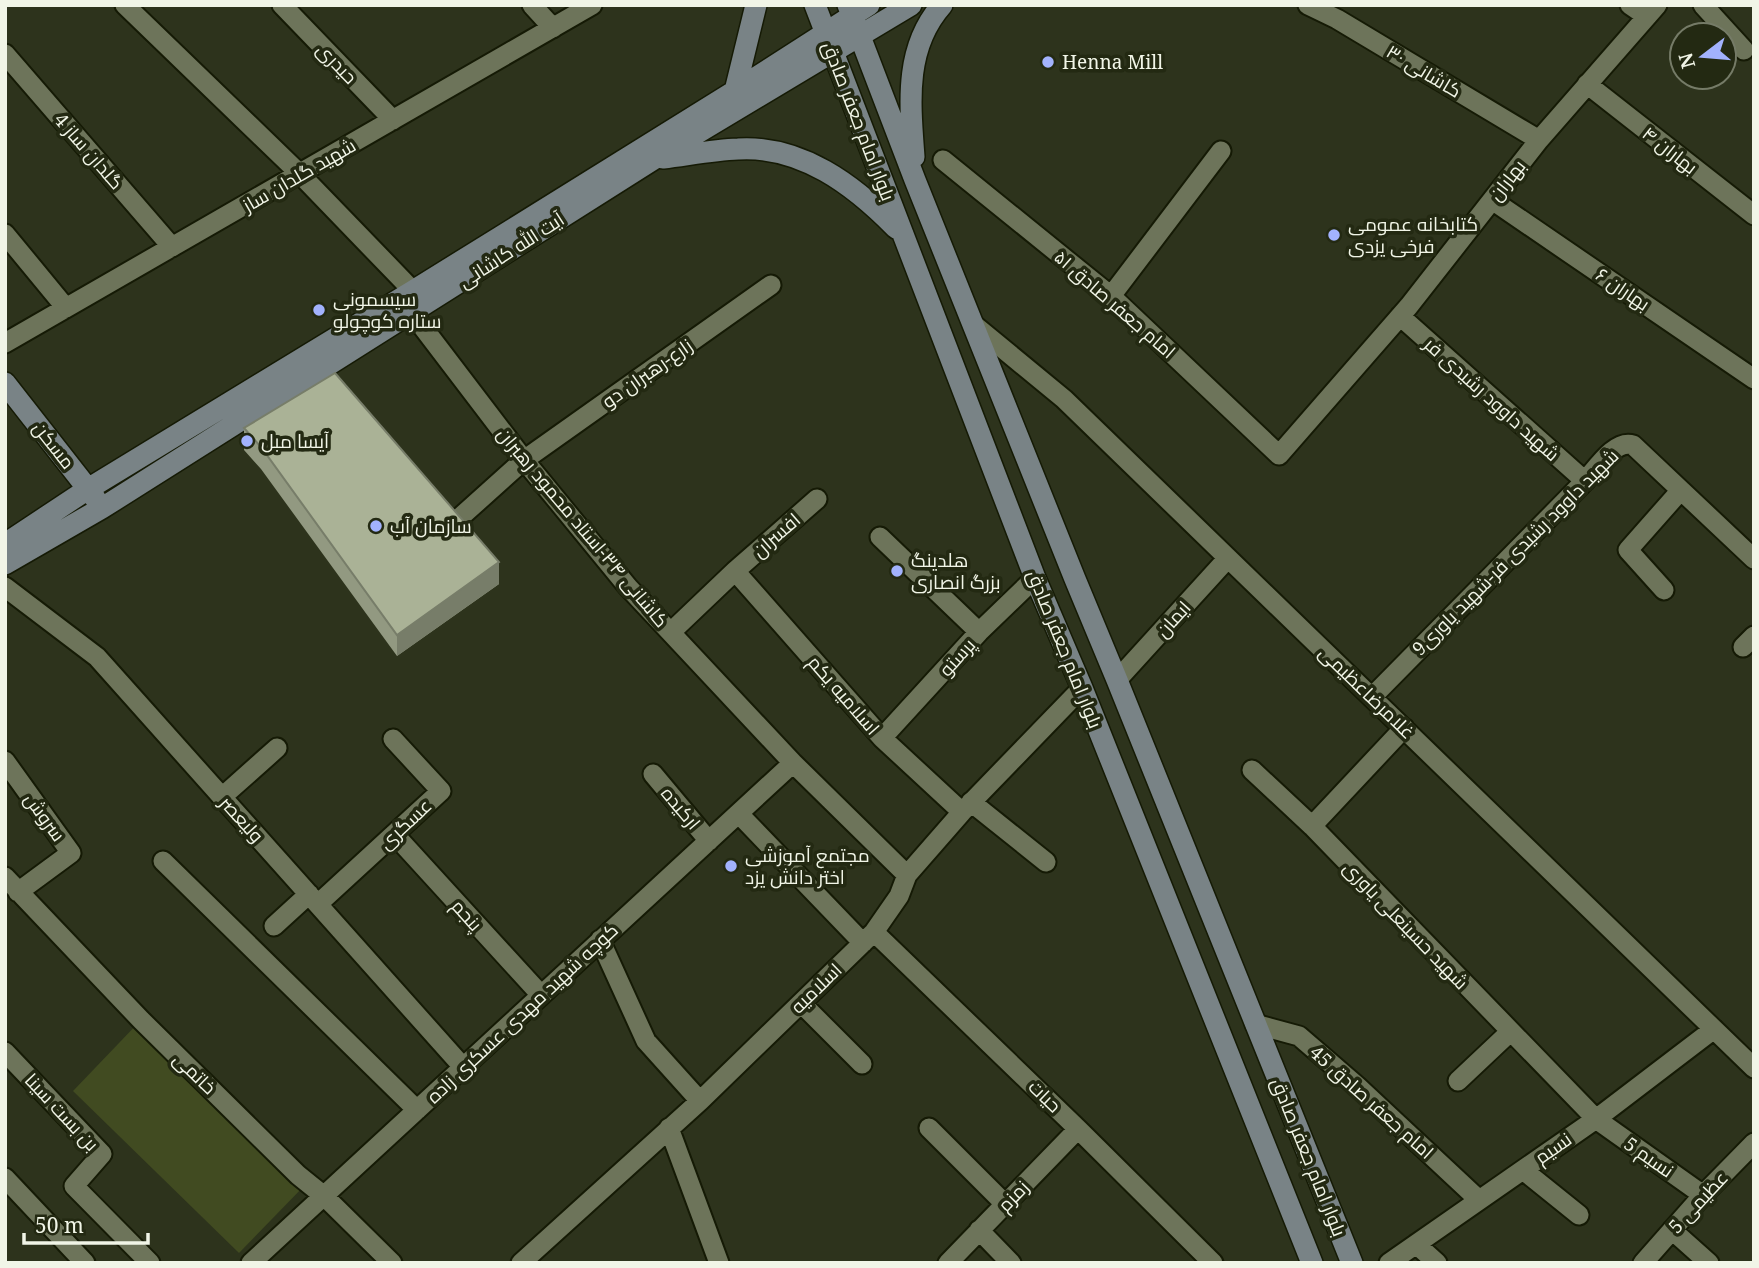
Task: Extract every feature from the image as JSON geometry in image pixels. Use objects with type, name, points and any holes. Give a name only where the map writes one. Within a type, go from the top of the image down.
[{"type":"main road","points":[[735,91],[756,5]]},
{"type":"main road","name":"بلوار امام جعفر صادق","points":[[815,5],[1035,578],[1082,688],[1312,1263]]},
{"type":"main road","name":"آیت الله کاشانی","points":[[5,564],[102,508],[654,159],[911,5]]},
{"type":"main road","points":[[915,180],[911,122],[913,72],[917,48],[931,18],[942,5]]},
{"type":"main road","name":"آیت الله کاشانی","points":[[5,544],[88,489],[735,91],[857,9]]},
{"type":"main road","name":"بلوار امام جعفر صادق","points":[[857,9],[861,37],[915,180],[1352,1263]]},
{"type":"main road","points":[[654,159],[739,148],[788,155],[818,167],[846,183],[874,205],[903,235]]},
{"type":"main road","name":"مسکن","points":[[5,383],[102,508]]},
{"type":"main road","points":[[1169,906],[1175,909],[1193,900],[1198,882]]},
{"type":"main road","points":[[1184,943],[1189,928],[1198,924],[1207,925],[1220,936]]},
{"type":"street","points":[[125,5],[300,174],[413,291]]},
{"type":"street","name":"حیدری","points":[[282,5],[393,120]]},
{"type":"street","points":[[532,5],[553,28]]},
{"type":"street","name":"شهید گلدان ساز","points":[[5,343],[592,5]]},
{"type":"street","name":"کاشانی ۳۰","points":[[1308,5],[1337,19],[1539,140]]},
{"type":"street","points":[[1630,5],[1652,11]]},
{"type":"street","points":[[1703,5],[1744,50]]},
{"type":"street","name":"بهاران","points":[[1279,455],[1400,316],[1539,140],[1652,11]]},
{"type":"street","name":"گلدان ساز 4","points":[[5,54],[172,247]]},
{"type":"street","name":"بهاران ۴","points":[[1587,84],[1754,215]]},
{"type":"street","points":[[1111,296],[1221,151]]},
{"type":"street","name":"امام جعفر صادق ۵۱","points":[[943,160],[1111,296],[1279,455]]},
{"type":"street","name":"بهاران ۶","points":[[1492,200],[1754,379]]},
{"type":"street","points":[[5,234],[66,308]]},
{"type":"street","name":"زارع-رهبران دو","points":[[456,522],[524,460],[771,285]]},
{"type":"street","name":"کاشانی ۳۴-استاد محمود رهبران","points":[[412,313],[524,460],[628,587],[793,764],[907,875]]},
{"type":"street","name":"شهید داوود رشیدی فر","points":[[1400,316],[1585,481]]},
{"type":"street","name":"غلامرضاعظیمی","points":[[973,324],[1064,399],[1754,1068]]},
{"type":"street","name":"شهید داوود رشیدی فر-شهید یاوری9","points":[[1372,698],[1615,448],[1629,443],[1633,445],[1754,559]]},
{"type":"street","points":[[1664,590],[1628,550],[1681,490]]},
{"type":"street","name":"افسران","points":[[671,632],[817,499]]},
{"type":"street","points":[[880,537],[979,632]]},
{"type":"street","name":"ایمان","points":[[1117,680],[1228,558]]},
{"type":"street","name":"اسلامیه یکم","points":[[735,571],[882,738],[966,807],[1046,862]]},
{"type":"street","name":"پرستو","points":[[882,738],[979,632],[1035,578]]},
{"type":"street","name":"ولیعصر","points":[[5,587],[97,657],[463,1067]]},
{"type":"street","name":"اسلامیه","points":[[521,1263],[699,1101],[869,937],[900,896],[907,875],[966,807],[1082,688]]},
{"type":"street","points":[[1312,826],[1404,728]]},
{"type":"street","name":"عسگری","points":[[274,926],[394,835],[441,791],[393,739]]},
{"type":"street","points":[[222,797],[277,748]]},
{"type":"street","name":"سروش","points":[[5,761],[71,853],[11,885]]},
{"type":"street","name":"کوچه شهید مهدی عسکری زاده","points":[[251,1263],[793,764]]},
{"type":"street","name":"شهید حسینعلی یاوری","points":[[1252,770],[1312,826],[1595,1119]]},
{"type":"street","name":"ارکیده","points":[[653,774],[709,842]]},
{"type":"street","name":"حیات","points":[[738,814],[1078,1129],[1213,1263]]},
{"type":"street","name":"پنجم","points":[[394,835],[541,995]]},
{"type":"street","points":[[163,861],[416,1110]]},
{"type":"street","name":"خاتمی","points":[[11,885],[141,1020],[298,1175],[324,1196],[392,1263]]},
{"type":"street","points":[[600,940],[646,1041],[699,1101]]},
{"type":"street","points":[[801,1003],[862,1064]]},
{"type":"street","name":"امام جعفر صادق 45","points":[[1255,1024],[1299,1036],[1357,1086],[1479,1200]]},
{"type":"street","name":"نسیم","points":[[1389,1263],[1595,1119],[1714,1029]]},
{"type":"street","points":[[1458,1080],[1510,1032]]},
{"type":"street","name":"بن بست سینا","points":[[5,1052],[102,1154],[74,1186],[150,1263]]},
{"type":"street","name":"نسیم 5","points":[[1595,1119],[1703,1195]]},
{"type":"street","points":[[669,1128],[719,1263]]},
{"type":"street","points":[[929,1128],[1005,1204]]},
{"type":"street","name":"زمزم","points":[[948,1263],[1078,1129]]},
{"type":"street","name":"عظیمی 5","points":[[1643,1263],[1703,1195],[1754,1143]]},
{"type":"street","points":[[1523,1170],[1579,1215]]},
{"type":"street","points":[[5,1178],[85,1263]]},
{"type":"street","points":[[979,1230],[1011,1263]]},
{"type":"street","points":[[1672,1230],[1709,1263]]},
{"type":"street","points":[[1416,1244],[1437,1263]]},
{"type":"green space","points":[[141,1020],[307,1183],[239,1253],[73,1091]]},
{"type":"building","name":"سازمان آب","points":[[335,373],[499,562],[397,635],[261,447],[244,428]]},
{"type":"place","name":"Henna Mill","points":[[1048,62]]},
{"type":"place","name":"کتابخانه عمومی فرخی یزدی","points":[[1334,235]]},
{"type":"place","name":"سیسمونی ستاره کوچولو","points":[[319,310]]},
{"type":"place","name":"آیسا مبل","points":[[247,441]]},
{"type":"place","name":"سازمان آب","points":[[376,526]]},
{"type":"place","name":"هلدینگ بزرگ انصاری","points":[[897,571]]},
{"type":"place","name":"مجتمع آموزشی اختر دانش یزد","points":[[731,866]]}]
